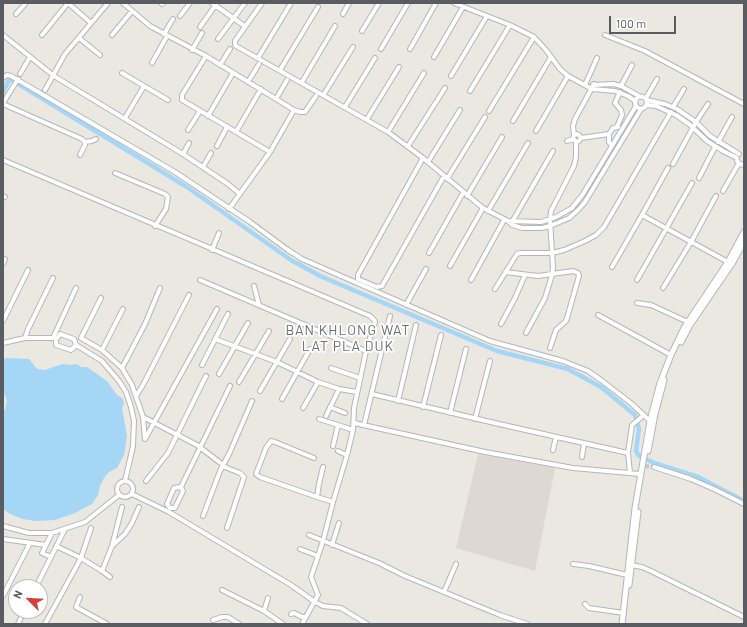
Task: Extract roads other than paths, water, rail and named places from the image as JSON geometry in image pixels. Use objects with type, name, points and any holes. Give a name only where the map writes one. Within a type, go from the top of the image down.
[{"type":"street","points":[[16,14],[26,3]]},
{"type":"street","points":[[42,35],[68,3],[91,23]]},
{"type":"street","points":[[46,90],[65,54],[108,3]]},
{"type":"street","points":[[123,3],[150,26],[192,50],[206,56],[294,110],[304,112],[316,96]]},
{"type":"street","points":[[180,16],[190,3]]},
{"type":"street","points":[[218,39],[245,3]]},
{"type":"street","points":[[262,3],[234,43],[236,46],[324,94],[388,132],[408,146],[483,208],[522,228],[532,229],[550,226],[569,218],[578,210],[585,202],[646,101],[657,79]]},
{"type":"street","points":[[258,58],[292,3]]},
{"type":"street","points":[[343,14],[349,3]]},
{"type":"street","points":[[362,31],[379,3]]},
{"type":"street","points":[[380,49],[408,3]]},
{"type":"street","points":[[410,49],[436,3]]},
{"type":"street","points":[[454,3],[534,36],[560,69],[568,76],[590,86],[620,92],[635,101],[636,106],[578,202],[565,213],[550,220],[531,223],[509,222]]},
{"type":"street","points":[[200,27],[215,4],[243,25]]},
{"type":"street","points":[[280,70],[318,7]]},
{"type":"street","points":[[434,57],[463,7]]},
{"type":"street","points":[[112,35],[132,11]]},
{"type":"street","points":[[451,76],[487,16]]},
{"type":"street","points":[[152,63],[173,19]]},
{"type":"street","points":[[470,91],[510,25]]},
{"type":"street","points":[[302,82],[335,26]]},
{"type":"street","points":[[192,50],[202,33]]},
{"type":"street","points":[[605,35],[645,51],[744,104]]},
{"type":"street","points":[[489,111],[534,36]]},
{"type":"street","points":[[4,37],[54,76],[183,154],[240,194]]},
{"type":"street","points":[[79,38],[100,55]]},
{"type":"street","points":[[324,94],[353,47]]},
{"type":"street","points":[[220,65],[230,49]]},
{"type":"street","points":[[206,56],[182,98],[184,101],[208,116],[270,152]]},
{"type":"street","points":[[20,74],[30,57]]},
{"type":"street","points":[[514,121],[551,57]]},
{"type":"street","points":[[345,107],[375,58]]},
{"type":"street","points":[[526,333],[545,298],[552,275],[550,220],[552,207],[574,166],[576,157],[573,126],[590,86],[596,58]]},
{"type":"street","points":[[248,82],[258,64]]},
{"type":"street","points":[[621,86],[632,65]]},
{"type":"street","points":[[367,119],[399,67]]},
{"type":"street","points":[[122,73],[168,100]]},
{"type":"street","points":[[208,116],[233,73]]},
{"type":"street","points":[[388,132],[424,73]]},
{"type":"street","points":[[3,78],[6,75],[11,76],[181,176],[302,259],[490,341],[557,359],[588,371],[602,380],[642,417],[652,421]]},
{"type":"street","points":[[536,131],[568,76]]},
{"type":"street","points":[[18,80],[3,104],[82,139],[85,142],[92,142],[96,139]]},
{"type":"street","points":[[276,99],[287,80]]},
{"type":"street","points":[[590,86],[612,84],[621,86],[646,101],[671,112],[682,119],[716,147],[738,156]]},
{"type":"street","points":[[124,118],[144,86]]},
{"type":"street","points":[[408,146],[445,88]]},
{"type":"street","points":[[673,107],[684,89]]},
{"type":"street","points":[[236,132],[261,90]]},
{"type":"street","points":[[617,127],[622,115],[621,110],[616,103],[620,92]]},
{"type":"street","points":[[635,101],[639,96]]},
{"type":"street","points":[[646,101],[655,101],[673,107],[696,122],[710,136],[738,156],[739,163],[723,191]]},
{"type":"street","points":[[673,164],[696,122],[708,104]]},
{"type":"street","points":[[636,106],[641,109]]},
{"type":"street","points":[[230,209],[270,152],[294,110]]},
{"type":"street","points":[[428,162],[460,110]]},
{"type":"street","points":[[188,130],[200,111]]},
{"type":"street","points":[[495,289],[514,257],[520,253],[552,253],[564,250],[585,242],[596,235],[604,227],[671,112]]},
{"type":"street","points":[[423,158],[358,275],[358,279],[377,287],[382,286],[446,178],[485,117]]},
{"type":"street","points":[[718,142],[732,117]]},
{"type":"street","points":[[217,146],[227,127]]},
{"type":"street","points":[[612,146],[608,139],[609,134],[613,128],[623,128]]},
{"type":"street","points":[[567,141],[574,139],[580,141],[581,138],[609,134]]},
{"type":"street","points":[[467,196],[502,137]]},
{"type":"street","points":[[80,155],[85,142]]},
{"type":"street","points":[[183,154],[189,143]]},
{"type":"street","points":[[488,211],[528,143]]},
{"type":"street","points":[[699,178],[716,147]]},
{"type":"street","points":[[471,280],[553,151]]},
{"type":"street","points":[[738,156],[744,151]]},
{"type":"street","points":[[203,167],[211,153]]},
{"type":"street","points":[[3,160],[373,318],[375,322],[366,350],[352,415],[354,423],[353,430],[323,541],[311,577],[318,595],[302,624]]},
{"type":"street","points":[[603,161],[608,163]]},
{"type":"street","points":[[739,163],[744,165]]},
{"type":"street","points":[[612,267],[668,168]]},
{"type":"street","points":[[115,173],[165,194],[168,197],[166,209],[155,226]]},
{"type":"street","points":[[637,280],[692,183]]},
{"type":"street","points":[[429,253],[463,193]]},
{"type":"street","points":[[663,288],[691,242],[716,196]]},
{"type":"street","points":[[450,266],[483,208]]},
{"type":"street","points":[[642,215],[728,262]]},
{"type":"street","points":[[623,624],[627,575],[642,474],[660,383],[671,355],[688,322],[728,262],[744,232]]},
{"type":"street","points":[[212,250],[219,233]]},
{"type":"street","points":[[652,421],[663,383],[681,341],[742,251],[744,242]]},
{"type":"street","points":[[3,264],[6,259]]},
{"type":"street","points":[[406,305],[426,268]]},
{"type":"street","points":[[3,321],[28,270]]},
{"type":"street","points":[[505,272],[538,276],[573,271],[578,273],[579,276],[568,318],[556,330],[550,348]]},
{"type":"street","points":[[501,324],[525,275]]},
{"type":"street","points":[[25,338],[53,278]]},
{"type":"street","points":[[200,280],[366,350]]},
{"type":"street","points":[[254,286],[259,304]]},
{"type":"street","points":[[76,288],[54,339],[56,345],[71,350],[76,345]]},
{"type":"street","points":[[122,368],[145,324],[160,288]]},
{"type":"street","points":[[136,396],[143,386],[189,295]]},
{"type":"street","points":[[101,298],[81,338],[102,350],[122,368],[132,385],[143,417],[145,439],[155,424],[217,309]]},
{"type":"street","points":[[637,303],[651,305],[688,322]]},
{"type":"street","points":[[102,350],[123,309]]},
{"type":"street","points":[[202,365],[228,314]]},
{"type":"street","points":[[598,315],[671,355]]},
{"type":"street","points":[[364,425],[390,316]]},
{"type":"street","points":[[219,374],[248,322]]},
{"type":"street","points":[[398,401],[416,324]]},
{"type":"street","points":[[239,382],[269,331]]},
{"type":"street","points":[[3,343],[25,338],[54,339],[60,334],[74,339],[76,345],[96,358],[110,370],[126,392],[134,421],[133,446],[125,481],[119,485],[117,490],[119,495],[126,498],[132,494],[134,489],[132,485],[125,481]]},
{"type":"street","points":[[423,407],[441,335]]},
{"type":"street","points":[[215,339],[277,362],[318,382],[357,392]]},
{"type":"street","points":[[260,391],[290,339]]},
{"type":"street","points":[[282,399],[310,349]]},
{"type":"street","points":[[450,413],[466,349]]},
{"type":"street","points":[[475,419],[490,361]]},
{"type":"street","points":[[330,368],[360,378]]},
{"type":"street","points":[[146,481],[168,453],[206,376]]},
{"type":"street","points":[[303,408],[318,382]]},
{"type":"street","points":[[169,510],[175,508],[183,491],[181,487],[230,386]]},
{"type":"street","points":[[326,416],[339,388]]},
{"type":"street","points":[[372,394],[475,419],[628,453]]},
{"type":"street","points":[[203,516],[223,465],[252,401]]},
{"type":"street","points":[[330,407],[345,414]]},
{"type":"street","points":[[143,417],[178,434],[200,447],[223,465],[244,477],[226,528]]},
{"type":"street","points":[[630,473],[628,453],[631,428],[634,423],[642,417]]},
{"type":"street","points":[[319,419],[353,430]]},
{"type":"street","points":[[354,423],[485,452],[572,468],[642,474]]},
{"type":"street","points":[[332,446],[338,425]]},
{"type":"street","points":[[553,450],[556,437]]},
{"type":"street","points":[[314,458],[271,441],[266,448],[256,474],[260,477],[333,502]]},
{"type":"street","points":[[582,456],[584,443]]},
{"type":"street","points":[[338,451],[347,455]]},
{"type":"street","points":[[317,497],[323,467]]},
{"type":"street","points":[[654,468],[691,479],[744,504]]},
{"type":"street","points":[[623,624],[632,565],[642,474]]},
{"type":"street","points":[[169,510],[167,504],[174,488],[181,487]]},
{"type":"street","points":[[132,494],[169,510],[315,602],[323,606],[341,608],[367,624]]},
{"type":"street","points":[[3,526],[29,533],[52,533],[85,522],[119,495]]},
{"type":"street","points":[[102,571],[112,546],[122,507]]},
{"type":"street","points":[[112,546],[125,534],[139,507]]},
{"type":"street","points":[[332,545],[339,523]]},
{"type":"street","points":[[45,624],[81,558],[92,528]]},
{"type":"street","points":[[40,579],[65,529]]},
{"type":"street","points":[[51,557],[42,553],[52,533]]},
{"type":"street","points":[[309,535],[507,618],[527,624]]},
{"type":"street","points":[[3,539],[46,545]]},
{"type":"street","points":[[3,596],[30,543]]},
{"type":"street","points":[[56,546],[81,558],[110,577]]},
{"type":"street","points":[[300,549],[318,556]]},
{"type":"street","points":[[444,592],[456,564]]},
{"type":"street","points":[[573,564],[589,566],[627,575]]},
{"type":"street","points":[[632,565],[651,571],[744,617]]},
{"type":"street","points":[[222,590],[264,611],[283,624]]},
{"type":"street","points":[[80,597],[76,607],[107,624]]},
{"type":"street","points":[[264,611],[268,598]]},
{"type":"street","points":[[585,604],[589,608],[624,613]]},
{"type":"street","points":[[290,614],[294,613],[302,617],[306,617]]},
{"type":"street","points":[[213,620],[228,617],[239,624]]},
{"type":"water","points":[[6,358],[29,359],[37,369],[45,370],[62,364],[77,364],[81,367],[87,367],[107,381],[117,395],[122,398],[124,403],[122,408],[127,436],[124,455],[117,468],[109,472],[104,478],[98,495],[92,504],[75,513],[55,520],[35,521],[23,519],[10,514],[3,509],[3,413],[7,401],[3,390],[3,360]]},
{"type":"waterway","points":[[3,92],[9,80],[12,80],[187,187],[291,260],[320,276],[497,351],[568,369],[601,387],[635,415],[639,429],[636,451],[639,456],[654,463],[698,477],[744,501]]},
{"type":"tunnel","points":[[645,466],[654,467]]},
{"type":"district","name":"BAN KHLONG WAT LAT PLA DUK","points":[[348,338]]}]
